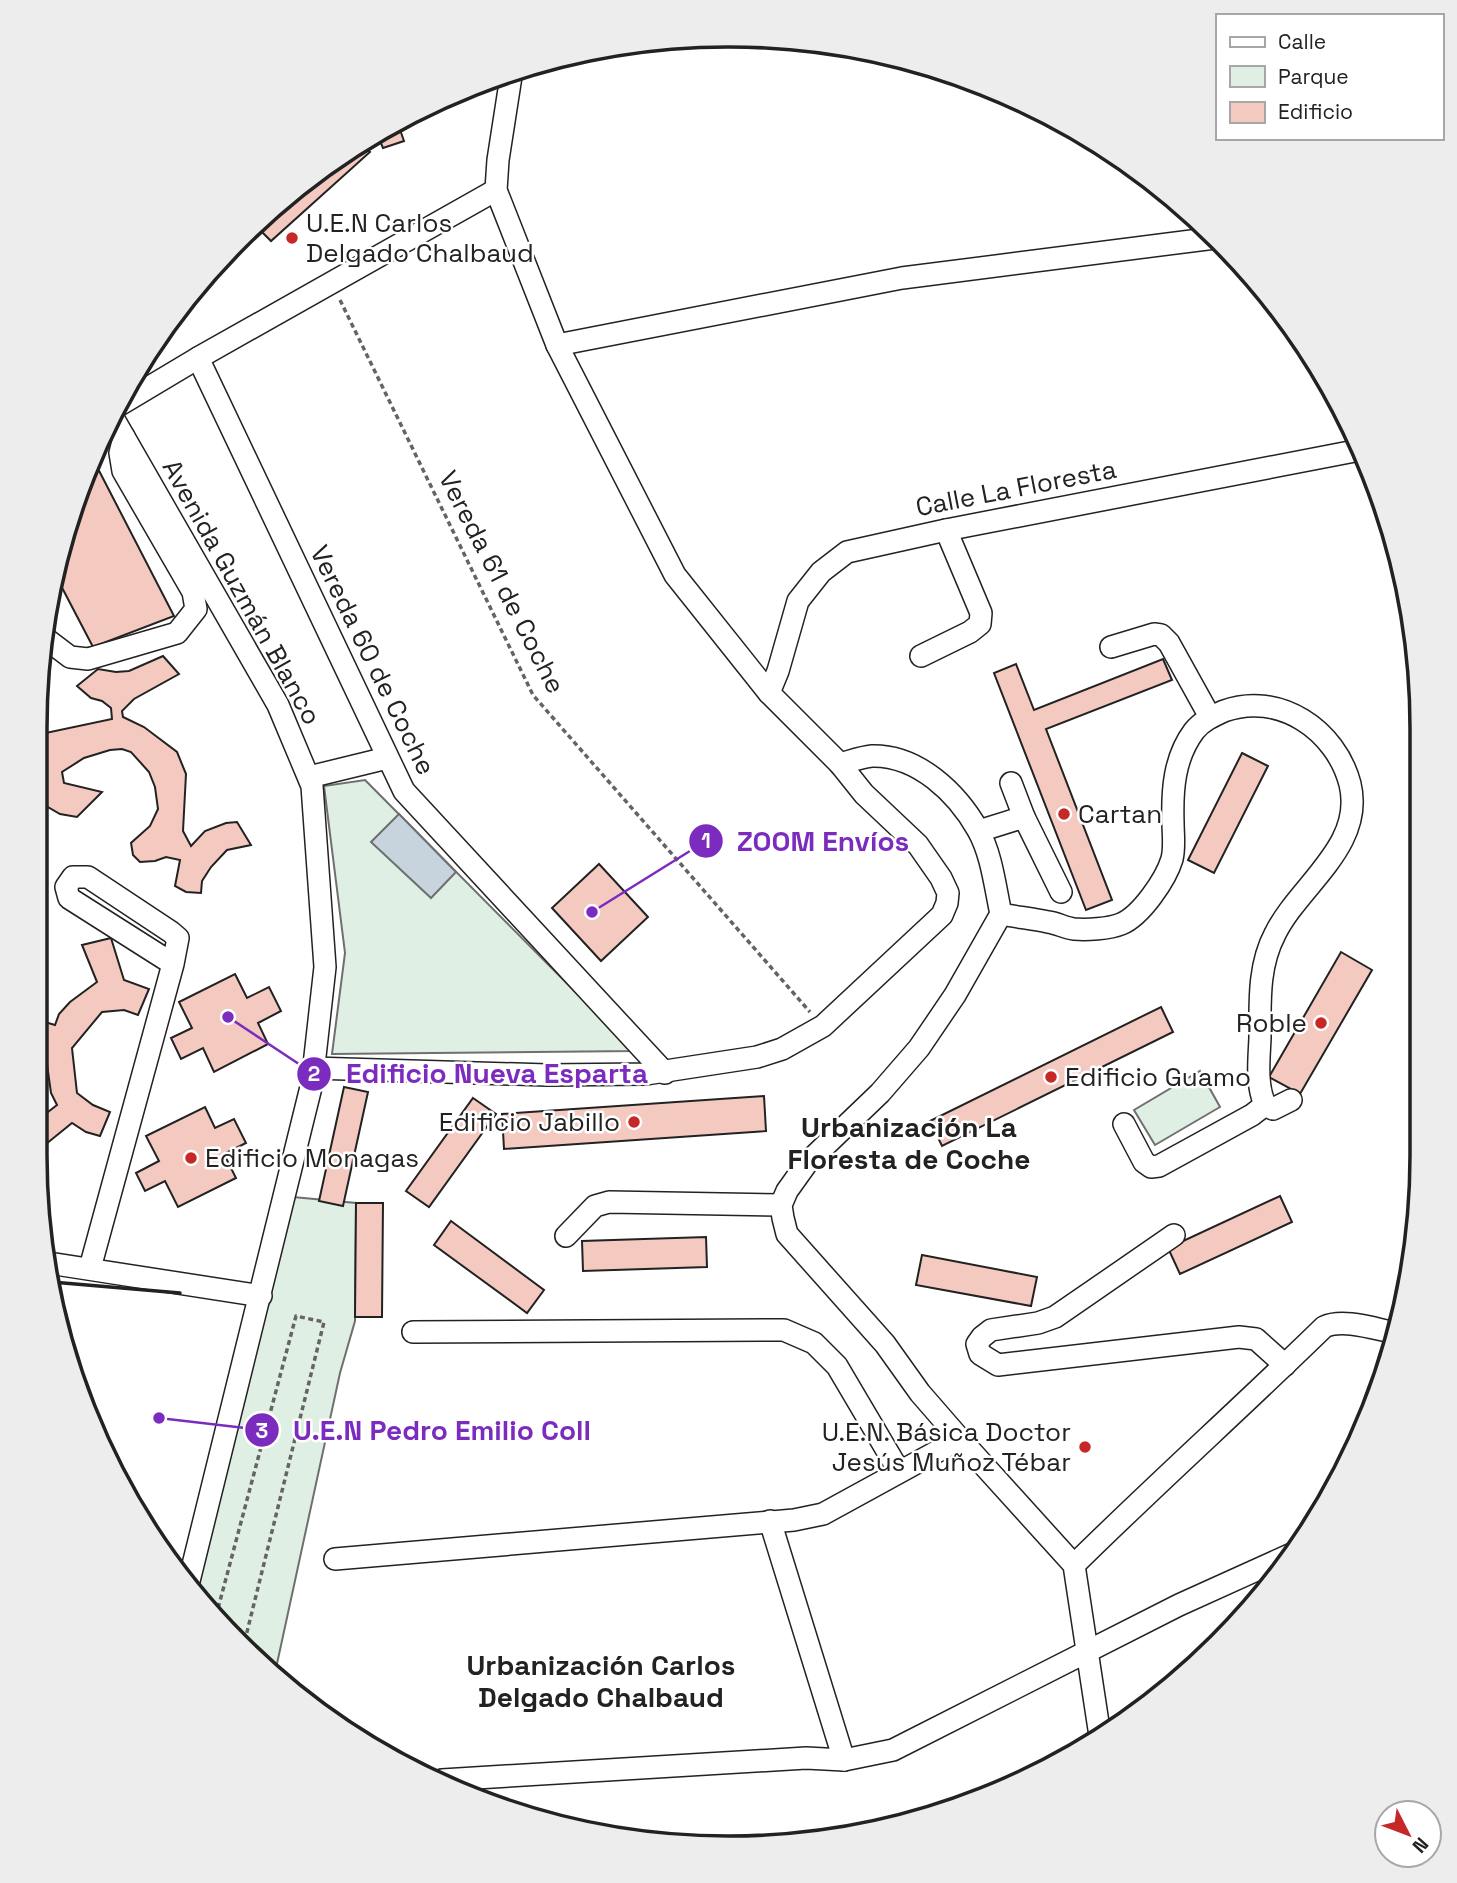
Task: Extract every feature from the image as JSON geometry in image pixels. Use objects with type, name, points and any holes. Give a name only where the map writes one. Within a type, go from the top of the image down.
[{"type":"street","points":[[313,1068],[547,1075],[665,1073],[757,1057],[782,1049],[823,1026],[942,915],[947,903],[948,893],[942,878],[918,845],[864,794],[841,764],[769,693],[675,575],[557,345],[496,190],[510,83]]},
{"type":"street","points":[[134,396],[496,190]]},
{"type":"street","points":[[557,345],[902,278],[1202,240]]},
{"type":"street","name":"Vereda 60 de Coche","points":[[198,358],[404,791],[665,1073]]},
{"type":"street","name":"Avenida Guzmán Blanco","points":[[118,426],[278,705],[309,777],[312,786],[325,967],[313,1068],[261,1296],[191,1573]]},
{"type":"street","points":[[53,643],[70,657],[88,659],[177,633],[196,609],[194,592],[124,471],[120,453],[124,437]]},
{"type":"street","name":"Calle La Floresta","points":[[769,693],[798,601],[821,572],[847,552],[946,530],[1351,452]]},
{"type":"street","points":[[921,656],[971,632],[980,624],[981,613],[946,530]]},
{"type":"street","points":[[1111,647],[1154,634],[1161,635],[1210,717]]},
{"type":"street","points":[[1001,914],[1051,922],[1074,929],[1121,924],[1144,905],[1164,880],[1172,857],[1175,772],[1182,751],[1195,730],[1210,717],[1233,708],[1255,705],[1276,707],[1314,727],[1331,744],[1344,765],[1352,804],[1349,825],[1340,847],[1275,934],[1265,961],[1261,988],[1261,1094],[1265,1105],[1273,1109],[1292,1100]]},
{"type":"street","points":[[841,764],[868,757],[885,757],[927,772],[962,807],[979,831],[988,856],[1001,914],[955,995],[919,1048],[880,1093],[807,1163],[787,1191],[781,1205],[787,1234],[885,1344],[920,1393],[1074,1565],[1098,1726]]},
{"type":"street","points":[[309,777],[387,758]]},
{"type":"street","points":[[1011,783],[1024,817],[1061,892]]},
{"type":"street","points":[[979,831],[1024,817]]},
{"type":"street","points":[[90,1268],[173,964],[178,938],[88,877],[73,877],[66,887],[69,898],[173,964]]},
{"type":"street","points":[[1124,1124],[1144,1162],[1151,1167],[1159,1166],[1265,1105]]},
{"type":"street","points":[[566,1236],[595,1206],[608,1202],[781,1205]]},
{"type":"street","points":[[1174,1235],[1055,1317],[1038,1323],[992,1330],[977,1344],[980,1354],[998,1365],[1238,1337],[1256,1339],[1285,1365]]},
{"type":"street","points":[[56,1264],[261,1296]]},
{"type":"street","points":[[1074,1565],[1324,1327],[1332,1324],[1387,1332]]},
{"type":"street","points":[[413,1332],[784,1330],[814,1343],[837,1366],[899,1471]]},
{"type":"street","points":[[335,1559],[770,1521],[823,1514],[960,1439]]},
{"type":"street","points":[[770,1521],[844,1760]]},
{"type":"street","points":[[457,1779],[806,1758],[844,1760],[892,1750],[1179,1605],[1274,1562]]},
{"type":"path","name":"Vereda 61 de Coche","points":[[332,282],[533,695],[823,1026]]},
{"type":"path","points":[[219,1607],[296,1316],[324,1322],[246,1635]]},
{"type":"green space","points":[[365,780],[634,1051],[332,1054],[345,953],[324,786]]},
{"type":"green space","points":[[1200,1071],[1220,1107],[1155,1145],[1134,1110]]},
{"type":"green space","points":[[293,1197],[356,1203],[355,1321],[340,1373],[277,1665],[216,1604],[196,1579]]},
{"type":"shaded area","points":[[399,814],[456,872],[431,898],[371,842]]},
{"type":"building","points":[[401,132],[404,141],[383,148],[381,143]]},
{"type":"building","points":[[369,151],[370,152],[271,241],[262,232],[279,216]]},
{"type":"building","points":[[98,470],[174,616],[93,647],[62,587],[70,552]]},
{"type":"building","points":[[163,656],[179,674],[134,699],[122,711],[123,717],[144,727],[177,752],[186,774],[183,831],[191,846],[205,831],[237,822],[251,845],[227,850],[202,881],[201,893],[186,892],[175,886],[180,860],[166,857],[140,862],[133,855],[131,843],[150,826],[158,809],[155,787],[149,772],[131,752],[122,749],[110,750],[84,758],[62,772],[64,783],[102,792],[77,817],[60,814],[47,807],[47,733],[112,719],[111,708],[102,701],[91,698],[77,686],[98,669],[129,671]]},
{"type":"building","name":"Cartan","points":[[1163,659],[1172,680],[1046,729],[1112,900],[1086,910],[994,673],[1016,664],[1034,710]]},
{"type":"building","points":[[1242,753],[1268,766],[1214,873],[1188,860]]},
{"type":"building","points":[[599,864],[648,917],[601,961],[552,908]]},
{"type":"building","points":[[111,938],[124,980],[149,989],[138,1015],[124,1010],[102,1012],[72,1048],[77,1093],[93,1105],[110,1112],[100,1136],[86,1132],[72,1123],[47,1143],[47,1113],[57,1105],[51,1093],[47,1064],[47,1023],[55,1025],[59,1014],[70,1002],[97,982],[82,945]]},
{"type":"building","name":"Roble","points":[[1341,952],[1372,970],[1300,1094],[1269,1077]]},
{"type":"building","points":[[235,974],[247,998],[269,987],[281,1011],[258,1023],[268,1044],[214,1072],[203,1048],[181,1059],[171,1038],[192,1028],[179,1002]]},
{"type":"building","name":"Edificio Guamo","points":[[1161,1007],[1173,1032],[942,1146],[930,1121]]},
{"type":"building","points":[[344,1087],[368,1092],[343,1206],[319,1201]]},
{"type":"building","name":"Edificio Jabillo","points":[[764,1096],[766,1131],[504,1149],[502,1114]]},
{"type":"building","points":[[473,1098],[496,1114],[429,1207],[406,1191]]},
{"type":"building","name":"Edificio Monagas","points":[[205,1107],[215,1128],[234,1119],[246,1143],[224,1154],[236,1178],[178,1207],[165,1181],[145,1191],[136,1173],[159,1161],[146,1136]]},
{"type":"building","points":[[1280,1196],[1292,1222],[1180,1274],[1168,1248]]},
{"type":"building","points":[[356,1203],[383,1203],[382,1317],[355,1317]]},
{"type":"building","points":[[451,1221],[544,1290],[527,1313],[434,1245]]},
{"type":"building","points":[[706,1237],[707,1267],[583,1271],[582,1241]]},
{"type":"building","points":[[922,1255],[1037,1277],[1031,1306],[916,1285]]},
{"type":"wall","points":[[59,1283],[180,1293]]},
{"type":"place","name":"U.E.N Carlos Delgado Chalbaud","points":[[292,238]]},
{"type":"place","name":"Cartan","points":[[1064,814]]},
{"type":"place","name":"ZOOM Envíos","points":[[592,912]]},
{"type":"place","name":"Edificio Nueva Esparta","points":[[228,1017]]},
{"type":"place","name":"Roble","points":[[1321,1023]]},
{"type":"place","name":"Edificio Guamo","points":[[1051,1077]]},
{"type":"place","name":"Edificio Jabillo","points":[[634,1122]]},
{"type":"place","name":"Edificio Monagas","points":[[191,1158]]},
{"type":"place","name":"U.E.N Pedro Emilio Coll","points":[[159,1418]]},
{"type":"place","name":"U.E.N. Básica Doctor Jesús Muñoz Tébar","points":[[1085,1447]]},
{"type":"district","name":"Urbanización La Floresta de Coche","points":[[909,1143]]},
{"type":"district","name":"Urbanización Carlos Delgado Chalbaud","points":[[601,1681]]}]
